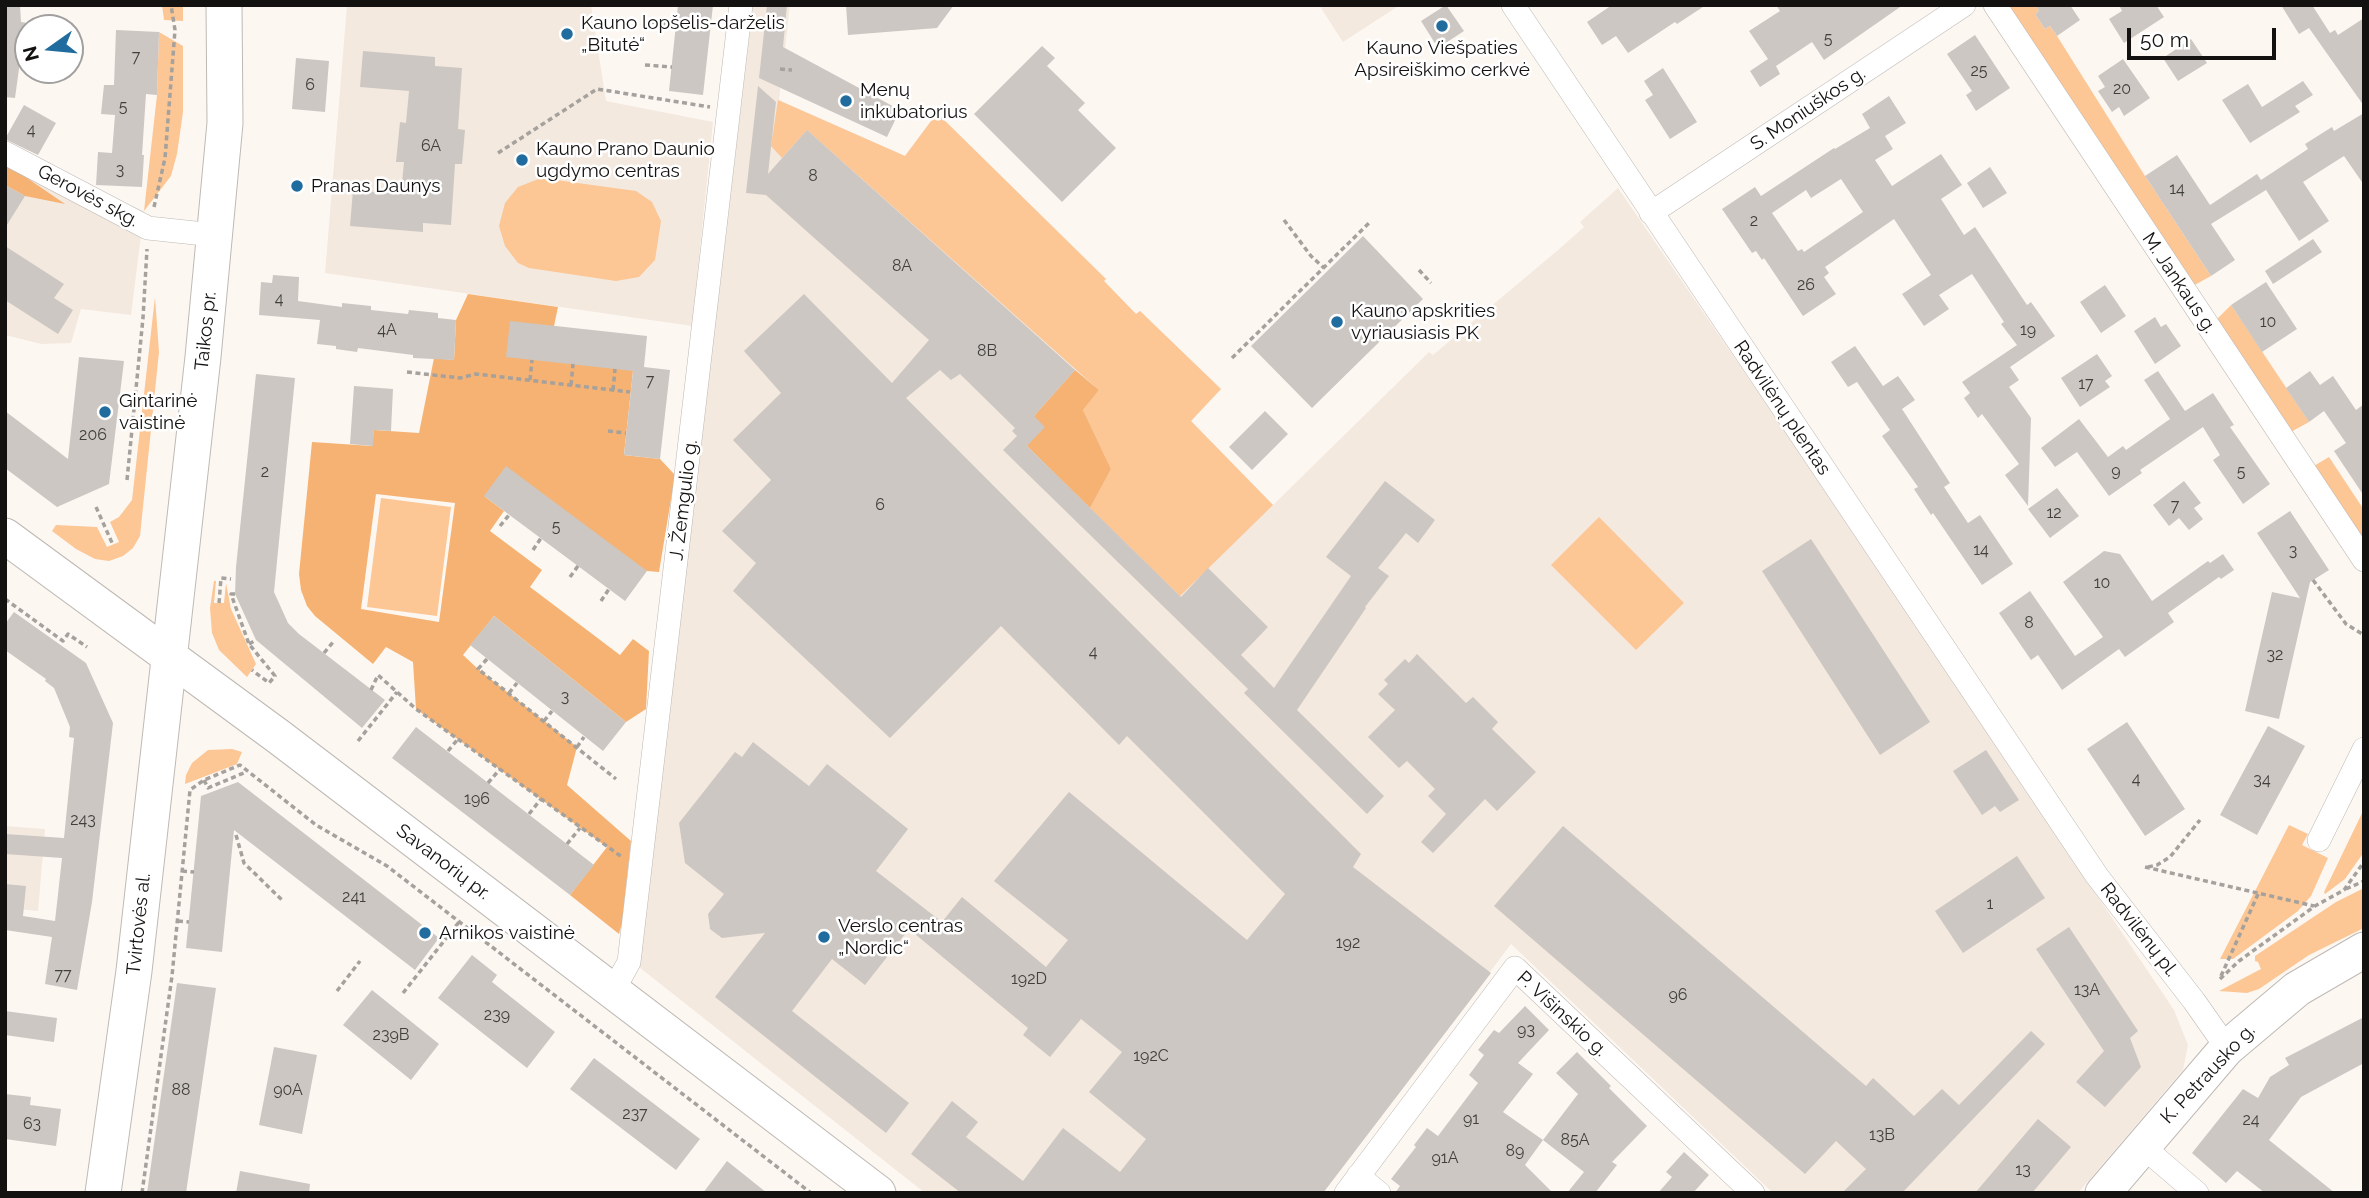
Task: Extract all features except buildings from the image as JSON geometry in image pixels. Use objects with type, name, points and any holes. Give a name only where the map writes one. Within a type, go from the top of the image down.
[{"type":"main road","name":"Taikos pr.","points":[[170,655],[203,357],[225,123],[225,5]]},
{"type":"main road","name":"Savanorių pr.","points":[[5,536],[170,655],[878,1193]]},
{"type":"main road","name":"Tvirtovės al.","points":[[103,1193],[134,971],[170,655]]},
{"type":"main road","name":"K. Petrausko g.","points":[[2104,1193],[2227,1048],[2297,989],[2364,950]]},
{"type":"street","name":"J. Žemgulio g.","points":[[614,991],[629,962],[741,5]]},
{"type":"street","name":"Radvilėnų plentas","points":[[1513,5],[2052,811]]},
{"type":"street","name":"S. Moniuškos g.","points":[[1651,212],[1964,5]]},
{"type":"street","name":"M. Jankaus g.","points":[[1995,5],[2364,560]]},
{"type":"street","name":"Gerovės skg.","points":[[5,153],[148,228],[215,235]]},
{"type":"street","points":[[2319,840],[2364,750]]},
{"type":"street","name":"Radvilėnų pl.","points":[[2052,811],[2096,876],[2194,1001],[2227,1048]]},
{"type":"street","name":"P. Višinskio g.","points":[[1352,1184],[1515,968],[1753,1193]]},
{"type":"street","points":[[2142,1146],[2197,1193]]},
{"type":"street","points":[[1352,1184],[1379,1193]]},
{"type":"path","points":[[652,22],[676,25]]},
{"type":"path","points":[[645,65],[671,67]]},
{"type":"path","points":[[780,69],[792,70]]},
{"type":"path","points":[[498,152],[597,89],[729,110]]},
{"type":"path","points":[[1284,220],[1324,268]]},
{"type":"path","points":[[1231,358],[1361,235],[1371,221]]},
{"type":"path","points":[[1419,270],[1431,283]]},
{"type":"path","points":[[530,380],[532,360]]},
{"type":"path","points":[[571,384],[573,364]]},
{"type":"path","points":[[613,390],[615,369]]},
{"type":"path","points":[[407,372],[460,377],[476,374],[630,391]]},
{"type":"path","points":[[608,431],[626,433]]},
{"type":"path","points":[[96,508],[113,545]]},
{"type":"path","points":[[500,526],[509,515]]},
{"type":"path","points":[[533,550],[541,538]]},
{"type":"path","points":[[570,578],[578,566]]},
{"type":"path","points":[[219,603],[222,578],[231,579]]},
{"type":"path","points":[[2313,580],[2346,624],[2364,635]]},
{"type":"path","points":[[601,601],[610,589]]},
{"type":"path","points":[[235,594],[231,593],[249,644],[275,676],[269,683],[252,670]]},
{"type":"path","points":[[5,599],[63,641],[68,634],[87,647]]},
{"type":"path","points":[[249,644],[256,640]]},
{"type":"path","points":[[324,653],[334,641]]},
{"type":"path","points":[[487,659],[478,669],[616,779]]},
{"type":"path","points":[[371,690],[378,676],[458,739],[640,870]]},
{"type":"path","points":[[509,693],[517,683]]},
{"type":"path","points":[[358,741],[397,692]]},
{"type":"path","points":[[544,721],[552,711]]},
{"type":"path","points":[[577,747],[584,737]]},
{"type":"path","points":[[448,751],[458,739]]},
{"type":"path","points":[[142,1193],[170,990],[190,790],[204,780],[240,765],[316,825],[387,866],[811,1193]]},
{"type":"path","points":[[488,783],[500,769]]},
{"type":"path","points":[[204,780],[208,788],[247,772]]},
{"type":"path","points":[[529,814],[541,799]]},
{"type":"path","points":[[2200,820],[2170,857],[2157,865],[2146,867],[2315,906]]},
{"type":"path","points":[[567,844],[580,828]]},
{"type":"path","points":[[236,835],[244,863],[284,902]]},
{"type":"path","points":[[2344,890],[2364,862]]},
{"type":"path","points":[[182,871],[194,872]]},
{"type":"path","points":[[2259,892],[2220,979],[2239,961],[2315,906],[2364,881]]},
{"type":"path","points":[[178,921],[189,922]]},
{"type":"path","points":[[403,993],[459,922]]},
{"type":"path","points":[[337,991],[360,961]]},
{"type":"shaded area","points":[[162,5],[183,5],[183,21],[164,20]]},
{"type":"shaded area","name":"Kauno Prano Daunio ugdymo centras","points":[[347,5],[591,5],[606,101],[713,122],[692,326],[325,273]]},
{"type":"shaded area","points":[[753,5],[790,5],[779,100],[905,156],[937,113],[1106,279],[1104,281],[1136,314],[1140,311],[1221,389],[1191,421],[1273,505],[1429,352],[1433,355],[1558,250],[1584,227],[1580,222],[1618,188],[2174,1010],[2188,1045],[2183,1070],[2078,1193],[1773,1193],[1511,944],[1323,1193],[925,1193],[639,967]]},
{"type":"shaded area","points":[[1319,5],[1400,5],[1343,42]]},
{"type":"shaded area","points":[[2003,5],[2035,5],[2039,11],[2035,14],[2045,29],[2050,26],[2057,36],[2211,276],[2191,287]]},
{"type":"shaded area","points":[[159,32],[183,46],[183,112],[171,176],[144,211],[157,95]]},
{"type":"shaded area","points":[[778,100],[905,156],[937,113],[1106,279],[1104,281],[1136,314],[1140,311],[1221,389],[1191,421],[1273,505],[1180,596],[1090,508],[1111,469],[1083,410],[1099,390],[807,130],[782,158],[771,146]]},
{"type":"shaded area","points":[[5,146],[77,184],[144,211],[131,315],[81,309],[71,343],[41,344],[5,335]]},
{"type":"shaded area","points":[[5,163],[65,204],[25,196],[5,185]]},
{"type":"shaded area","points":[[541,178],[636,191],[652,202],[661,221],[655,260],[639,277],[616,281],[529,268],[518,263],[505,246],[499,226],[505,203],[518,187]]},
{"type":"shaded area","points":[[468,294],[558,307],[554,326],[633,371],[624,455],[660,459],[675,475],[659,572],[647,571],[484,496],[504,511],[490,531],[542,570],[530,587],[620,655],[633,639],[649,651],[646,709],[626,722],[494,616],[463,655],[577,747],[567,785],[631,841],[619,934],[570,895],[607,847],[416,709],[413,662],[386,647],[373,664],[315,616],[307,606],[301,590],[299,574],[312,442],[372,446],[374,430],[419,433],[434,358],[454,360],[456,320]],"holes":[[[376,494],[455,503],[439,622],[361,609]]]},
{"type":"shaded area","points":[[155,297],[159,352],[140,536],[133,548],[123,556],[109,561],[95,559],[52,531],[56,525],[97,527],[107,547],[119,542],[110,522],[119,517],[132,500]]},
{"type":"shaded area","points":[[2231,305],[2309,422],[2289,433],[2217,319]]},
{"type":"shaded area","points":[[1075,370],[1099,390],[1083,410],[1111,469],[1090,508],[1027,446],[1034,416]]},
{"type":"shaded area","points":[[2329,457],[2364,510],[2364,545],[2312,467]]},
{"type":"shaded area","points":[[381,498],[451,507],[437,616],[367,607]]},
{"type":"shaded area","points":[[1599,517],[1684,603],[1636,650],[1551,565]]},
{"type":"shaded area","points":[[214,581],[214,603],[224,603],[226,583],[231,609],[256,664],[247,677],[219,650],[212,633],[210,608]]},
{"type":"shaded area","points":[[232,749],[242,752],[237,764],[185,784],[192,763],[208,750]]},
{"type":"shaded area","points":[[2364,809],[2364,852],[2345,879],[2325,894],[2324,892]]},
{"type":"shaded area","points":[[2289,825],[2308,834],[2302,845],[2328,858],[2311,896],[2298,911],[2233,959],[2220,959]]},
{"type":"shaded area","points":[[5,826],[45,829],[38,911],[5,908]]},
{"type":"shaded area","points":[[2364,888],[2364,928],[2309,955],[2259,989],[2247,993],[2219,991],[2261,969],[2255,956],[2336,902]]},
{"type":"place","name":"Kauno Viešpaties Apsireiškimo cerkvė","points":[[1442,26]]},
{"type":"place","name":"Kauno lopšelis-darželis „Bitutė“","points":[[567,34]]},
{"type":"place","name":"Menų inkubatorius","points":[[846,101]]},
{"type":"place","name":"Kauno Prano Daunio ugdymo centras","points":[[522,160]]},
{"type":"place","name":"Pranas Daunys","points":[[297,186]]},
{"type":"place","name":"Kauno apskrities vyriausiasis PK","points":[[1337,322]]},
{"type":"place","name":"Gintarinė vaistinė","points":[[105,412]]},
{"type":"place","name":"Arnikos vaistinė","points":[[425,933]]},
{"type":"place","name":"Verslo centras „Nordic“","points":[[824,937]]}]
